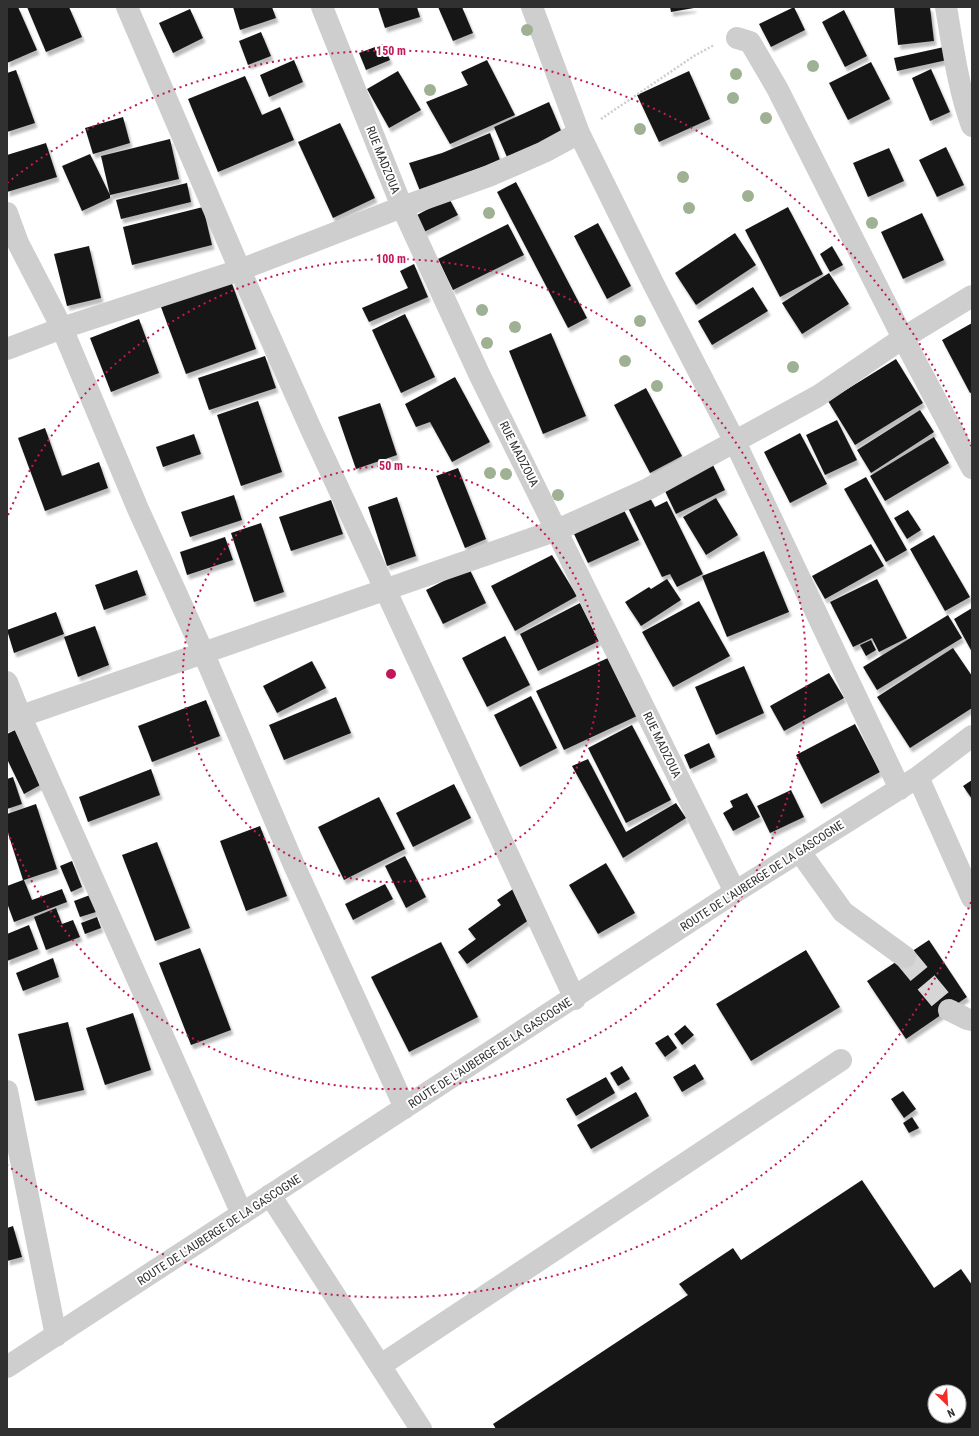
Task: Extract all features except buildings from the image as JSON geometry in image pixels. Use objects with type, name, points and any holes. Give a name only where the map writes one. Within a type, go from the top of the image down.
[{"type":"street","points":[[127,7],[240,270],[385,590],[574,999]]},
{"type":"street","name":"RUE MADZOUA","points":[[322,7],[402,207],[480,376],[735,892]]},
{"type":"street","points":[[532,7],[579,133],[735,442],[900,789]]},
{"type":"street","points":[[946,7],[966,109],[972,126]]},
{"type":"street","points":[[737,38],[750,42],[777,88],[903,338],[972,468]]},
{"type":"street","points":[[7,349],[62,328],[240,270],[402,207],[489,176],[544,152],[579,133]]},
{"type":"street","points":[[7,213],[18,243],[62,328],[138,510],[203,652],[294,865],[405,1108]]},
{"type":"street","points":[[14,719],[557,530],[648,489],[818,396],[903,338],[972,296]]},
{"type":"street","points":[[7,682],[14,719],[242,1214]]},
{"type":"street","name":"ROUTE DE L'AUBERGE DE LA GASCOGNE","points":[[7,1367],[574,999],[735,892],[918,778],[972,736]]},
{"type":"street","points":[[918,778],[972,898]]},
{"type":"street","points":[[800,852],[843,912],[905,957]]},
{"type":"street","points":[[949,1010],[972,1020]]},
{"type":"street","points":[[381,1365],[841,1060]]},
{"type":"street","points":[[7,1091],[56,1336]]},
{"type":"street","points":[[270,1195],[421,1429]]},
{"type":"path","points":[[579,133],[694,56],[726,40],[737,38]]},
{"type":"tunnel","points":[[905,957],[949,1010]]}]
